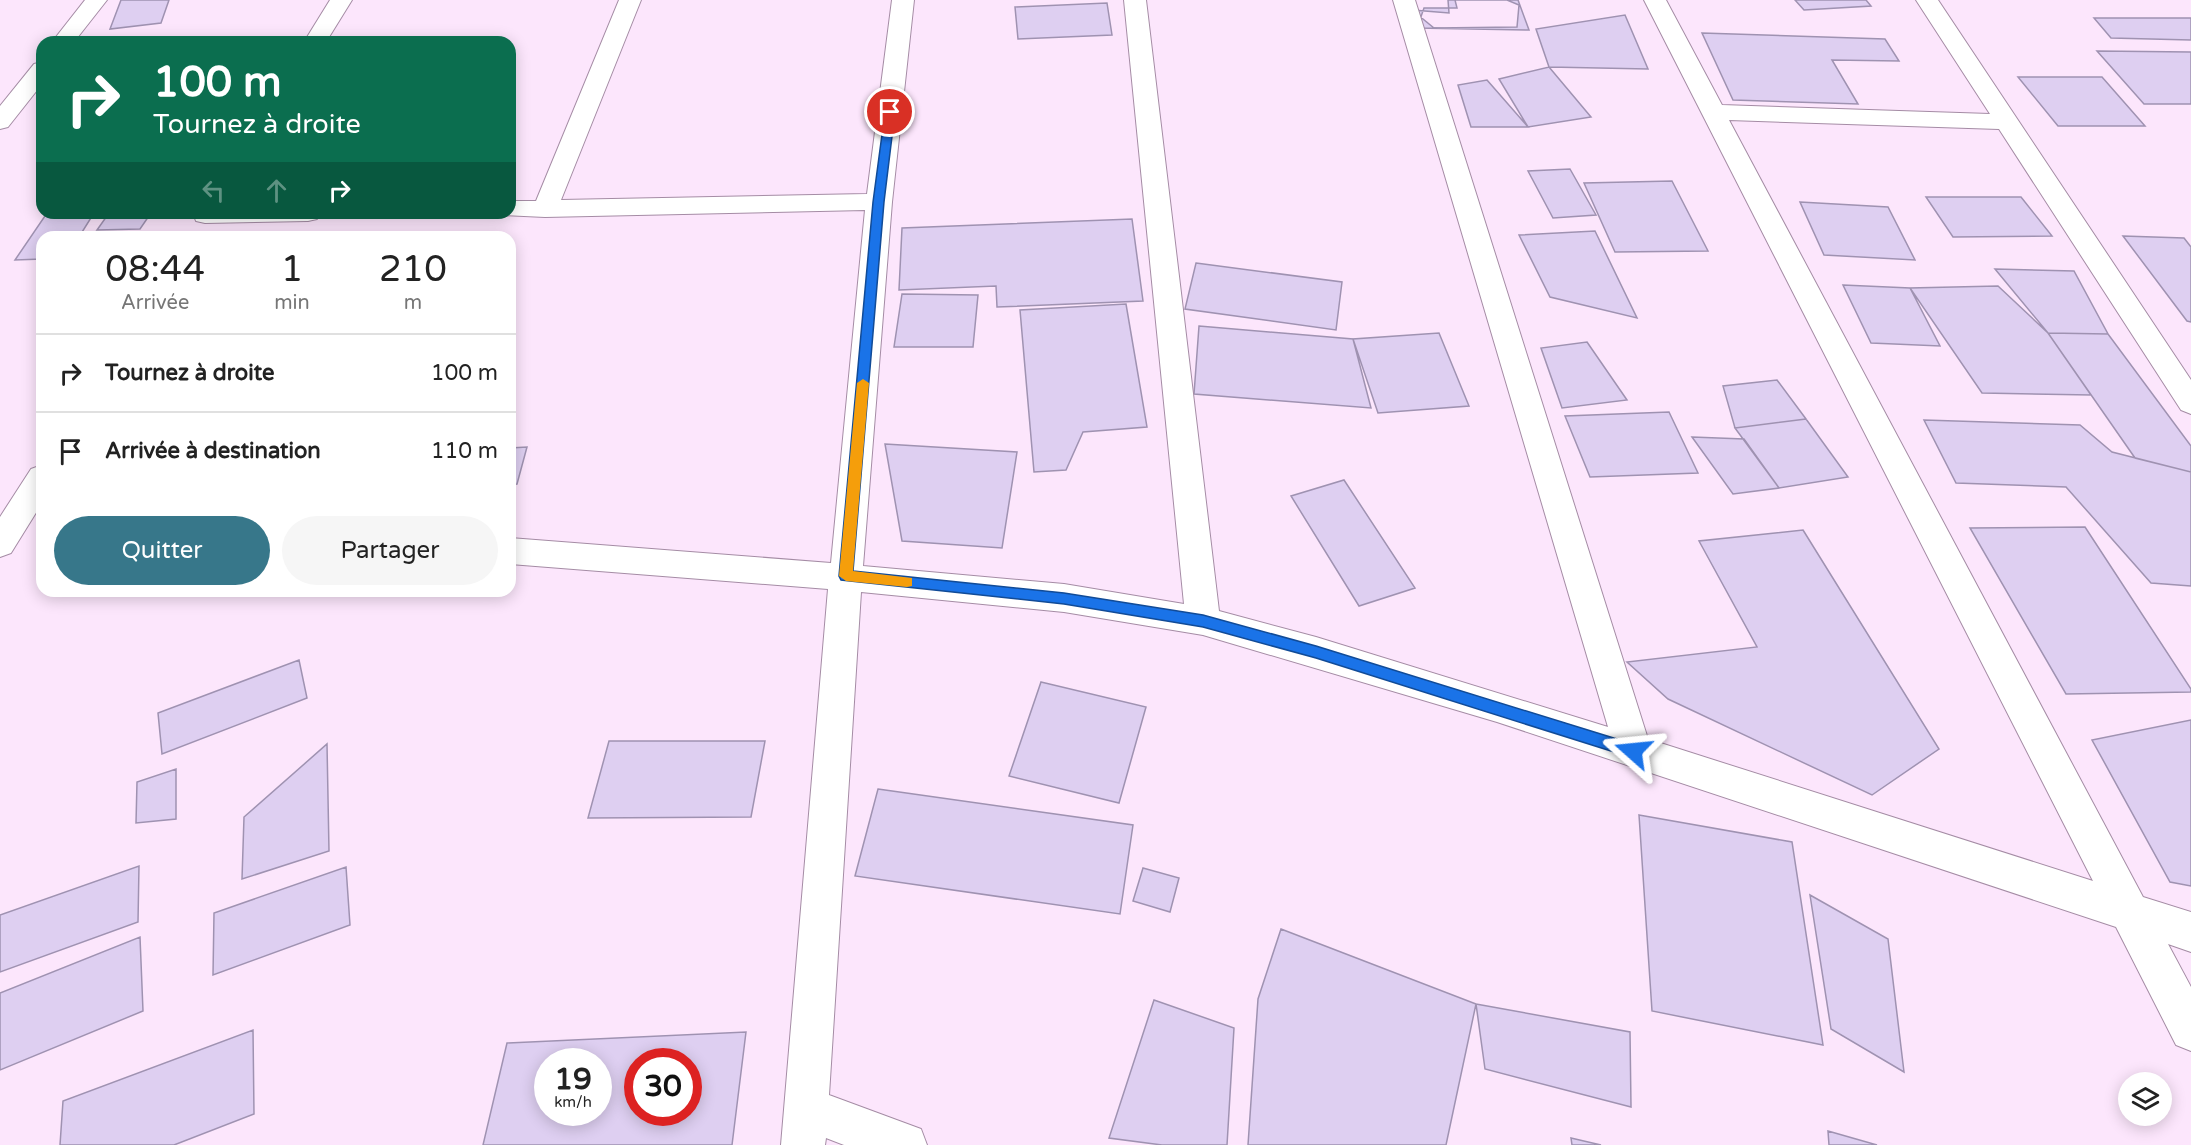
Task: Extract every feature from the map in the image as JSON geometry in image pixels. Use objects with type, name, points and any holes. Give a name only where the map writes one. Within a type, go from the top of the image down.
[{"type":"street","points":[[68,36],[96,0]]},
{"type":"street","points":[[319,36],[341,0]]},
{"type":"street","points":[[545,209],[630,0]]},
{"type":"street","points":[[903,0],[879,202],[846,576],[805,1127],[905,1145]]},
{"type":"street","points":[[1135,0],[1203,621]]},
{"type":"street","points":[[1404,0],[1633,751]]},
{"type":"street","points":[[1655,0],[2191,1030]]},
{"type":"street","points":[[1927,0],[2191,403]]},
{"type":"street","points":[[0,122],[36,77]]},
{"type":"street","points":[[1712,112],[2009,122]]},
{"type":"street","points":[[516,209],[879,202]]},
{"type":"street","points":[[15,525],[36,488]]},
{"type":"street","points":[[516,551],[846,576],[1064,598],[1203,621],[1316,652],[1633,751],[2191,932]]},
{"type":"building","points":[[121,0],[169,0],[161,23],[110,29]]},
{"type":"building","points":[[1448,0],[1507,0],[1519,5],[1517,27],[1434,28],[1412,10],[1449,13]]},
{"type":"building","points":[[1455,0],[1518,0],[1529,30],[1417,28],[1424,8],[1457,8]]},
{"type":"building","points":[[1795,0],[1866,0],[1871,6],[1804,10]]},
{"type":"building","points":[[1107,3],[1112,35],[1018,39],[1015,7]]},
{"type":"building","points":[[1625,15],[1648,69],[1549,67],[1536,29]]},
{"type":"building","points":[[2094,18],[2191,18],[2191,40],[2111,38]]},
{"type":"building","points":[[1702,33],[1885,39],[1899,61],[1832,60],[1858,104],[1733,100]]},
{"type":"building","points":[[2097,51],[2191,52],[2191,104],[2144,104]]},
{"type":"building","points":[[1549,67],[1591,117],[1528,127],[1499,79]]},
{"type":"building","points":[[2018,77],[2102,77],[2145,126],[2058,126]]},
{"type":"building","points":[[1487,80],[1528,127],[1471,127],[1458,85]]},
{"type":"building","points":[[1570,169],[1596,215],[1553,218],[1528,171]]},
{"type":"building","points":[[1672,181],[1708,251],[1615,252],[1584,183]]},
{"type":"building","points":[[1926,197],[2021,197],[2052,236],[1953,237]]},
{"type":"building","points":[[1800,202],[1888,207],[1915,260],[1824,255]]},
{"type":"building","points":[[43,219],[90,219],[83,231],[36,231],[36,259],[15,260]]},
{"type":"building","points":[[105,219],[147,219],[140,229],[97,230]]},
{"type":"building","points":[[1132,219],[1143,301],[997,307],[996,286],[899,290],[902,228]]},
{"type":"building","points":[[1595,231],[1637,318],[1550,297],[1519,235]]},
{"type":"building","points":[[2123,236],[2184,238],[2191,247],[2191,322],[2187,321]]},
{"type":"building","points":[[1196,263],[1342,282],[1336,330],[1185,309]]},
{"type":"building","points":[[1995,269],[2074,271],[2108,334],[2048,333]]},
{"type":"building","points":[[1843,285],[1910,288],[1940,346],[1871,343]]},
{"type":"building","points":[[1998,286],[2048,333],[2091,395],[1982,393],[1910,288]]},
{"type":"building","points":[[902,294],[978,295],[973,347],[894,347]]},
{"type":"building","points":[[1126,304],[1147,427],[1083,432],[1066,470],[1034,472],[1020,310]]},
{"type":"building","points":[[1199,326],[1353,339],[1371,408],[1194,394]]},
{"type":"building","points":[[1439,333],[1469,406],[1378,413],[1353,339]]},
{"type":"building","points":[[2048,333],[2108,334],[2191,446],[2191,472],[2135,458]]},
{"type":"building","points":[[1587,342],[1627,400],[1562,408],[1541,348]]},
{"type":"building","points":[[1777,380],[1806,419],[1735,428],[1723,386]]},
{"type":"building","points":[[1669,412],[1698,473],[1590,477],[1565,416]]},
{"type":"building","points":[[1806,419],[1848,477],[1779,488],[1735,428]]},
{"type":"building","points":[[1924,420],[2080,425],[2112,452],[2191,472],[2191,586],[2151,583],[2066,487],[1956,483]]},
{"type":"building","points":[[1692,437],[1744,439],[1779,488],[1733,494]]},
{"type":"building","points":[[885,444],[1017,452],[1002,548],[902,541]]},
{"type":"building","points":[[527,447],[516,484],[516,448]]},
{"type":"building","points":[[1344,480],[1415,588],[1359,606],[1291,496]]},
{"type":"building","points":[[2085,527],[2191,692],[2066,694],[1970,528]]},
{"type":"building","points":[[1803,530],[1939,749],[1872,795],[1668,699],[1627,662],[1757,647],[1699,541]]},
{"type":"building","points":[[299,660],[307,698],[162,754],[158,713]]},
{"type":"building","points":[[1041,682],[1146,707],[1119,803],[1009,776]]},
{"type":"building","points":[[2191,720],[2191,886],[2170,882],[2092,740]]},
{"type":"building","points":[[609,741],[765,741],[751,817],[588,818]]},
{"type":"building","points":[[327,744],[329,851],[242,879],[244,817]]},
{"type":"building","points":[[176,769],[176,819],[136,823],[137,782]]},
{"type":"building","points":[[878,789],[1133,825],[1120,914],[855,876]]},
{"type":"building","points":[[1639,815],[1792,842],[1823,1045],[1652,1011]]},
{"type":"building","points":[[139,866],[138,922],[0,972],[0,915]]},
{"type":"building","points":[[346,867],[350,925],[213,975],[214,913]]},
{"type":"building","points":[[1143,868],[1179,878],[1170,912],[1133,901]]},
{"type":"building","points":[[1810,895],[1888,939],[1904,1072],[1831,1029]]},
{"type":"building","points":[[1281,929],[1476,1004],[1446,1145],[1248,1145],[1258,999]]},
{"type":"building","points":[[140,937],[143,1011],[0,1070],[0,993]]},
{"type":"building","points":[[1154,1000],[1234,1028],[1227,1145],[1162,1145],[1109,1138]]},
{"type":"building","points":[[1476,1004],[1630,1032],[1631,1107],[1485,1069]]},
{"type":"building","points":[[253,1030],[254,1114],[174,1145],[60,1145],[63,1101]]},
{"type":"building","points":[[746,1032],[732,1145],[483,1145],[507,1043]]},
{"type":"building","points":[[1828,1131],[1877,1145],[1829,1145]]},
{"type":"building","points":[[1571,1138],[1601,1145],[1572,1145]]},
{"type":"slow traffic","points":[[863,383],[846,576],[907,582]]},
{"type":"route","points":[[890,112],[879,202],[846,576],[1064,598],[1203,621],[1316,652],[1633,751]]}]
